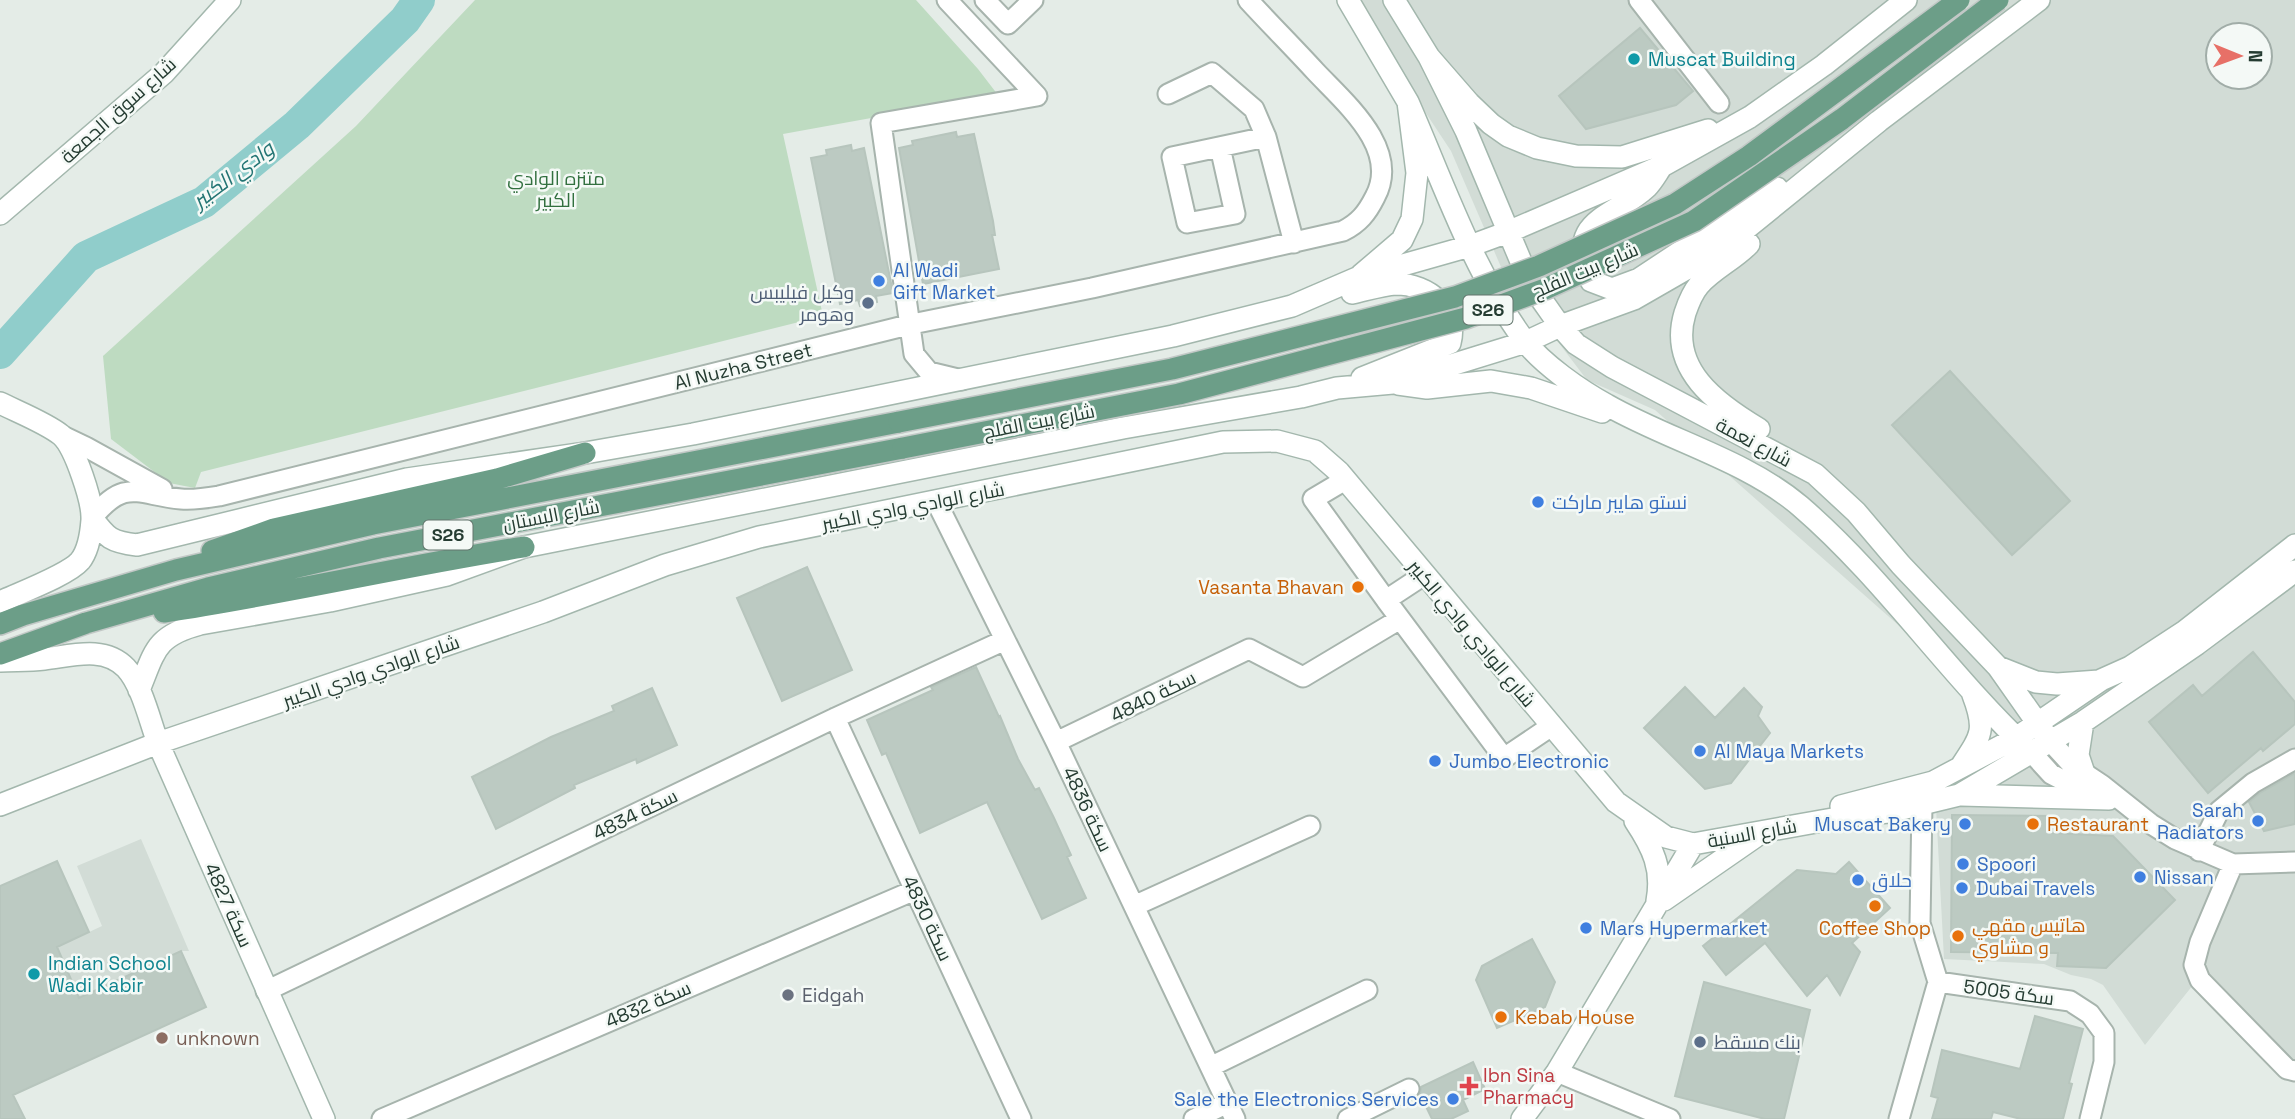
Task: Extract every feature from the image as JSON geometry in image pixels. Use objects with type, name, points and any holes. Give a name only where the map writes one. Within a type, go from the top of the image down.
[{"type":"main road","name":"شارع بيت الفلج","points":[[899,422],[1172,369],[1455,297],[1539,266],[1675,204],[1749,156],[1959,0]]},
{"type":"main road","name":"شارع بيت الفلج","points":[[903,448],[1179,394],[1466,318],[1545,289],[1694,222],[1842,119],[1998,0]]},
{"type":"main road","name":"شارع البستان","points":[[0,624],[176,570],[373,524],[899,422]]},
{"type":"main road","name":"شارع البستان","points":[[0,654],[86,624],[208,588],[379,548],[903,448]]},
{"type":"main road","points":[[176,570],[221,546],[274,529],[497,479],[585,453]]},
{"type":"main road","points":[[86,624],[218,604],[440,560],[524,547]]},
{"type":"street","name":"شارع سوق الجمعة","points":[[0,214],[164,73],[230,0]]},
{"type":"street","points":[[947,0],[1038,96],[881,123],[912,324],[914,354],[929,372],[963,380]]},
{"type":"street","points":[[985,0],[1008,24],[1033,0]]},
{"type":"street","name":"Al Nuzha Street","points":[[92,518],[106,501],[118,494],[136,490],[181,499],[219,496],[912,324],[1092,288],[1343,232],[1356,225],[1369,210],[1382,184],[1382,169],[1375,142],[1357,116],[1248,0]]},
{"type":"street","name":"شارع نعمة","points":[[1348,0],[1408,102],[1489,285],[1525,342],[1575,386],[1646,425],[1752,474],[1798,505],[1878,583],[1969,687],[2051,774],[2072,785],[2130,805]]},
{"type":"street","points":[[1394,0],[1429,57],[1469,103],[1508,136],[1537,148],[1576,156],[1622,157],[1749,117]]},
{"type":"street","points":[[1639,0],[1719,103]]},
{"type":"street","points":[[1292,306],[1357,278],[1470,246],[1508,232],[1664,165],[1749,117],[1824,65],[1882,10],[1906,0]]},
{"type":"street","points":[[1337,388],[1393,383],[1525,342],[1634,299],[1721,249],[1829,161],[2039,0]]},
{"type":"street","name":"شارع نعمة","points":[[1429,57],[1466,131],[1530,284],[1576,344],[1612,367],[1815,474],[1856,512],[1901,565],[1998,667],[2044,733],[2072,765],[2130,805],[2151,824],[2199,851],[2233,864],[2295,862]]},
{"type":"street","points":[[1168,94],[1212,74],[1254,109],[1266,137],[1293,243]]},
{"type":"street","points":[[1357,278],[1402,240],[1412,219],[1417,173],[1408,102]]},
{"type":"street","points":[[1220,147],[1266,137]]},
{"type":"street","points":[[1664,165],[1647,187],[1590,225],[1582,250],[1591,281],[1612,289],[1639,279],[1781,185],[1829,161]]},
{"type":"street","points":[[1774,206],[1748,246],[1699,285],[1681,325],[1680,346],[1693,375],[1727,410],[1776,439],[1815,474]]},
{"type":"street","points":[[92,518],[105,536],[119,543],[137,545],[407,479],[693,434],[1173,336],[1394,284],[1414,286],[1435,296],[1447,310],[1453,332],[1450,343],[1337,388],[524,547],[447,575],[179,630],[165,638],[156,649],[139,690]]},
{"type":"street","points":[[1393,383],[1427,388],[1491,381],[1531,388],[1646,425]]},
{"type":"street","points":[[0,403],[86,446],[181,499]]},
{"type":"street","points":[[0,603],[63,573],[80,562],[88,548],[92,518],[86,488],[73,453],[63,436]]},
{"type":"street","name":"شارع الوادي وادي الكبير","points":[[0,805],[158,743],[543,612],[664,565],[759,537],[1223,442],[1277,441],[1315,451],[1345,480],[1616,802],[1666,837],[1693,844]]},
{"type":"street","points":[[1345,480],[1313,499],[1504,758],[1550,726]]},
{"type":"street","name":"سكة 4836","points":[[936,501],[1056,742],[1212,1066],[1231,1111]]},
{"type":"street","name":"شارع السنية","points":[[1693,844],[1855,815],[1889,812],[1959,795],[2032,754],[2044,733],[2101,680],[2130,667],[2185,631],[2295,545]]},
{"type":"street","name":"شارع السنية","points":[[1693,844],[1933,782],[2016,738],[2083,722],[2197,645],[2295,571]]},
{"type":"street","points":[[1386,600],[1424,575]]},
{"type":"street","name":"سكة 4840","points":[[1056,742],[1249,649],[1303,677],[1400,619]]},
{"type":"street","name":"سكة 4834","points":[[266,991],[1005,639]]},
{"type":"street","name":"سكة 4827","points":[[0,661],[40,660],[89,652],[110,657],[126,668],[139,690],[158,743],[324,1119]]},
{"type":"street","points":[[1998,667],[2036,682],[2057,684],[2101,680]]},
{"type":"street","points":[[1958,770],[1978,742],[1982,718],[1969,687]]},
{"type":"street","name":"سكة 4830","points":[[835,718],[1021,1119]]},
{"type":"street","points":[[2083,722],[2078,755],[2084,774]]},
{"type":"street","points":[[2199,851],[2219,811],[2253,783],[2295,759]]},
{"type":"street","points":[[1959,795],[2109,799]]},
{"type":"street","name":"سكة 5005","points":[[1899,1119],[1938,982],[1920,923],[1922,804]]},
{"type":"street","points":[[1630,813],[1658,867],[1660,883],[1656,905]]},
{"type":"street","points":[[1134,906],[1310,826]]},
{"type":"street","points":[[1656,905],[1763,831]]},
{"type":"street","points":[[1522,1119],[1557,1072],[1693,844]]},
{"type":"street","points":[[2233,864],[2200,942],[2194,965],[2200,980],[2287,1069],[2295,1071]]},
{"type":"street","name":"سكة 4832","points":[[382,1119],[915,890]]},
{"type":"street","name":"سكة 5005","points":[[1938,982],[2070,1000],[2091,1014],[2104,1032],[2104,1062],[2090,1119]]},
{"type":"street","points":[[1212,1066],[1367,990]]},
{"type":"street","points":[[1557,1072],[1670,1119]]},
{"type":"street","points":[[1348,1119],[1409,1089]]},
{"type":"street","points":[[1194,1119],[1231,1111]]},
{"type":"shaded area","points":[[1351,0],[2295,0],[2295,1081],[2280,1075],[2193,985],[2145,1045],[2103,985],[2091,979],[2071,975],[2044,964],[1944,959],[1936,808],[2034,745],[1655,410],[1587,380],[1501,267],[1451,151]]},
{"type":"shaded area","points":[[141,839],[189,951],[181,951],[79,998],[57,947],[102,926],[77,866]]},
{"type":"green space","name":"متنزه الوادي الكبير","points":[[475,0],[916,0],[998,95],[783,134],[823,316],[201,472],[195,488],[169,483],[111,439],[103,356],[356,126]]},
{"type":"building","name":"Muscat Building","points":[[1640,28],[1693,91],[1676,105],[1586,129],[1559,96]]},
{"type":"building","points":[[956,132],[957,137],[974,134],[993,221],[995,235],[992,235],[999,269],[923,284],[899,148],[913,145],[912,141]]},
{"type":"building","points":[[851,145],[852,151],[864,148],[893,293],[876,296],[877,302],[860,306],[858,300],[840,304],[811,158],[827,155],[826,150]]},
{"type":"building","points":[[1950,371],[2070,501],[2012,555],[1892,425]]},
{"type":"building","points":[[807,567],[852,670],[782,701],[737,598]]},
{"type":"building","points":[[2253,652],[2295,702],[2295,724],[2263,751],[2261,748],[2208,793],[2149,722],[2193,685],[2202,696]]},
{"type":"building","points":[[976,667],[1018,759],[1035,790],[1039,788],[1054,818],[1071,855],[1067,857],[1086,898],[1042,919],[987,802],[920,833],[886,753],[882,755],[867,720]]},
{"type":"building","points":[[1685,687],[1715,718],[1744,688],[1762,707],[1758,716],[1770,733],[1731,783],[1705,789],[1644,728]]},
{"type":"building","points":[[652,688],[677,745],[637,763],[636,759],[574,785],[575,788],[496,829],[472,777],[551,737],[614,711],[612,706]]},
{"type":"building","points":[[2295,773],[2295,824],[2264,831],[2249,802]]},
{"type":"building","points":[[1952,815],[2052,816],[2052,833],[2113,836],[2175,900],[2106,968],[2057,966],[2058,953],[1951,952]]},
{"type":"building","name":"Indian School Wadi Kabir","points":[[57,861],[89,932],[57,947],[79,998],[181,951],[206,1007],[13,1095],[25,1119],[0,1119],[0,886]]},
{"type":"building","points":[[1849,862],[1890,908],[1852,943],[1860,952],[1840,995],[1827,975],[1807,996],[1765,943],[1726,975],[1703,946],[1797,870],[1836,874]]},
{"type":"building","points":[[1532,939],[1555,982],[1545,1007],[1497,1028],[1476,980],[1482,966]]},
{"type":"building","points":[[1704,982],[1810,1010],[1784,1119],[1765,1119],[1675,1096]]},
{"type":"building","points":[[2035,1016],[2083,1029],[2063,1119],[2021,1119],[1993,1112],[1991,1119],[1932,1119],[1938,1098],[1931,1096],[1942,1050],[2020,1069]]},
{"type":"building","points":[[1473,1062],[1485,1089],[1463,1100],[1468,1111],[1451,1119],[1432,1119],[1420,1094],[1421,1087]]},
{"type":"waterway","name":"وادي الكبير","points":[[0,353],[86,257],[204,202],[297,125],[405,20],[419,0]]},
{"type":"place","name":"Muscat Building","points":[[1634,59]]},
{"type":"place","name":"Al Wadi Gift Market","points":[[879,281]]},
{"type":"place","name":"وكيل فيليبس وهومر","points":[[868,303]]},
{"type":"place","name":"نستو هايبر ماركت","points":[[1538,502]]},
{"type":"place","name":"Vasanta Bhavan","points":[[1358,587]]},
{"type":"place","name":"Al Maya Markets","points":[[1700,751]]},
{"type":"place","name":"Jumbo Electronic","points":[[1435,761]]},
{"type":"place","name":"Sarah Radiators","points":[[2258,821]]},
{"type":"place","name":"Muscat Bakery","points":[[1965,824]]},
{"type":"place","name":"Restaurant","points":[[2033,824]]},
{"type":"place","name":"Spoori","points":[[1963,864]]},
{"type":"place","name":"Nissan","points":[[2140,877]]},
{"type":"place","name":"حلاق","points":[[1858,880]]},
{"type":"place","name":"Dubai Travels","points":[[1962,888]]},
{"type":"place","name":"Coffee Shop","points":[[1875,906]]},
{"type":"place","name":"Mars Hypermarket","points":[[1586,928]]},
{"type":"place","name":"هاتيس مقهي و مشاوي","points":[[1958,936]]},
{"type":"place","name":"Indian School Wadi Kabir","points":[[34,974]]},
{"type":"place","name":"Eidgah","points":[[788,995]]},
{"type":"place","name":"Kebab House","points":[[1501,1017]]},
{"type":"place","name":"unknown","points":[[162,1038]]},
{"type":"place","name":"بنك مسقط","points":[[1700,1042]]},
{"type":"place","name":"Ibn Sina Pharmacy","points":[[1469,1086]]},
{"type":"place","name":"Sale the Electronics Services","points":[[1453,1099]]}]
